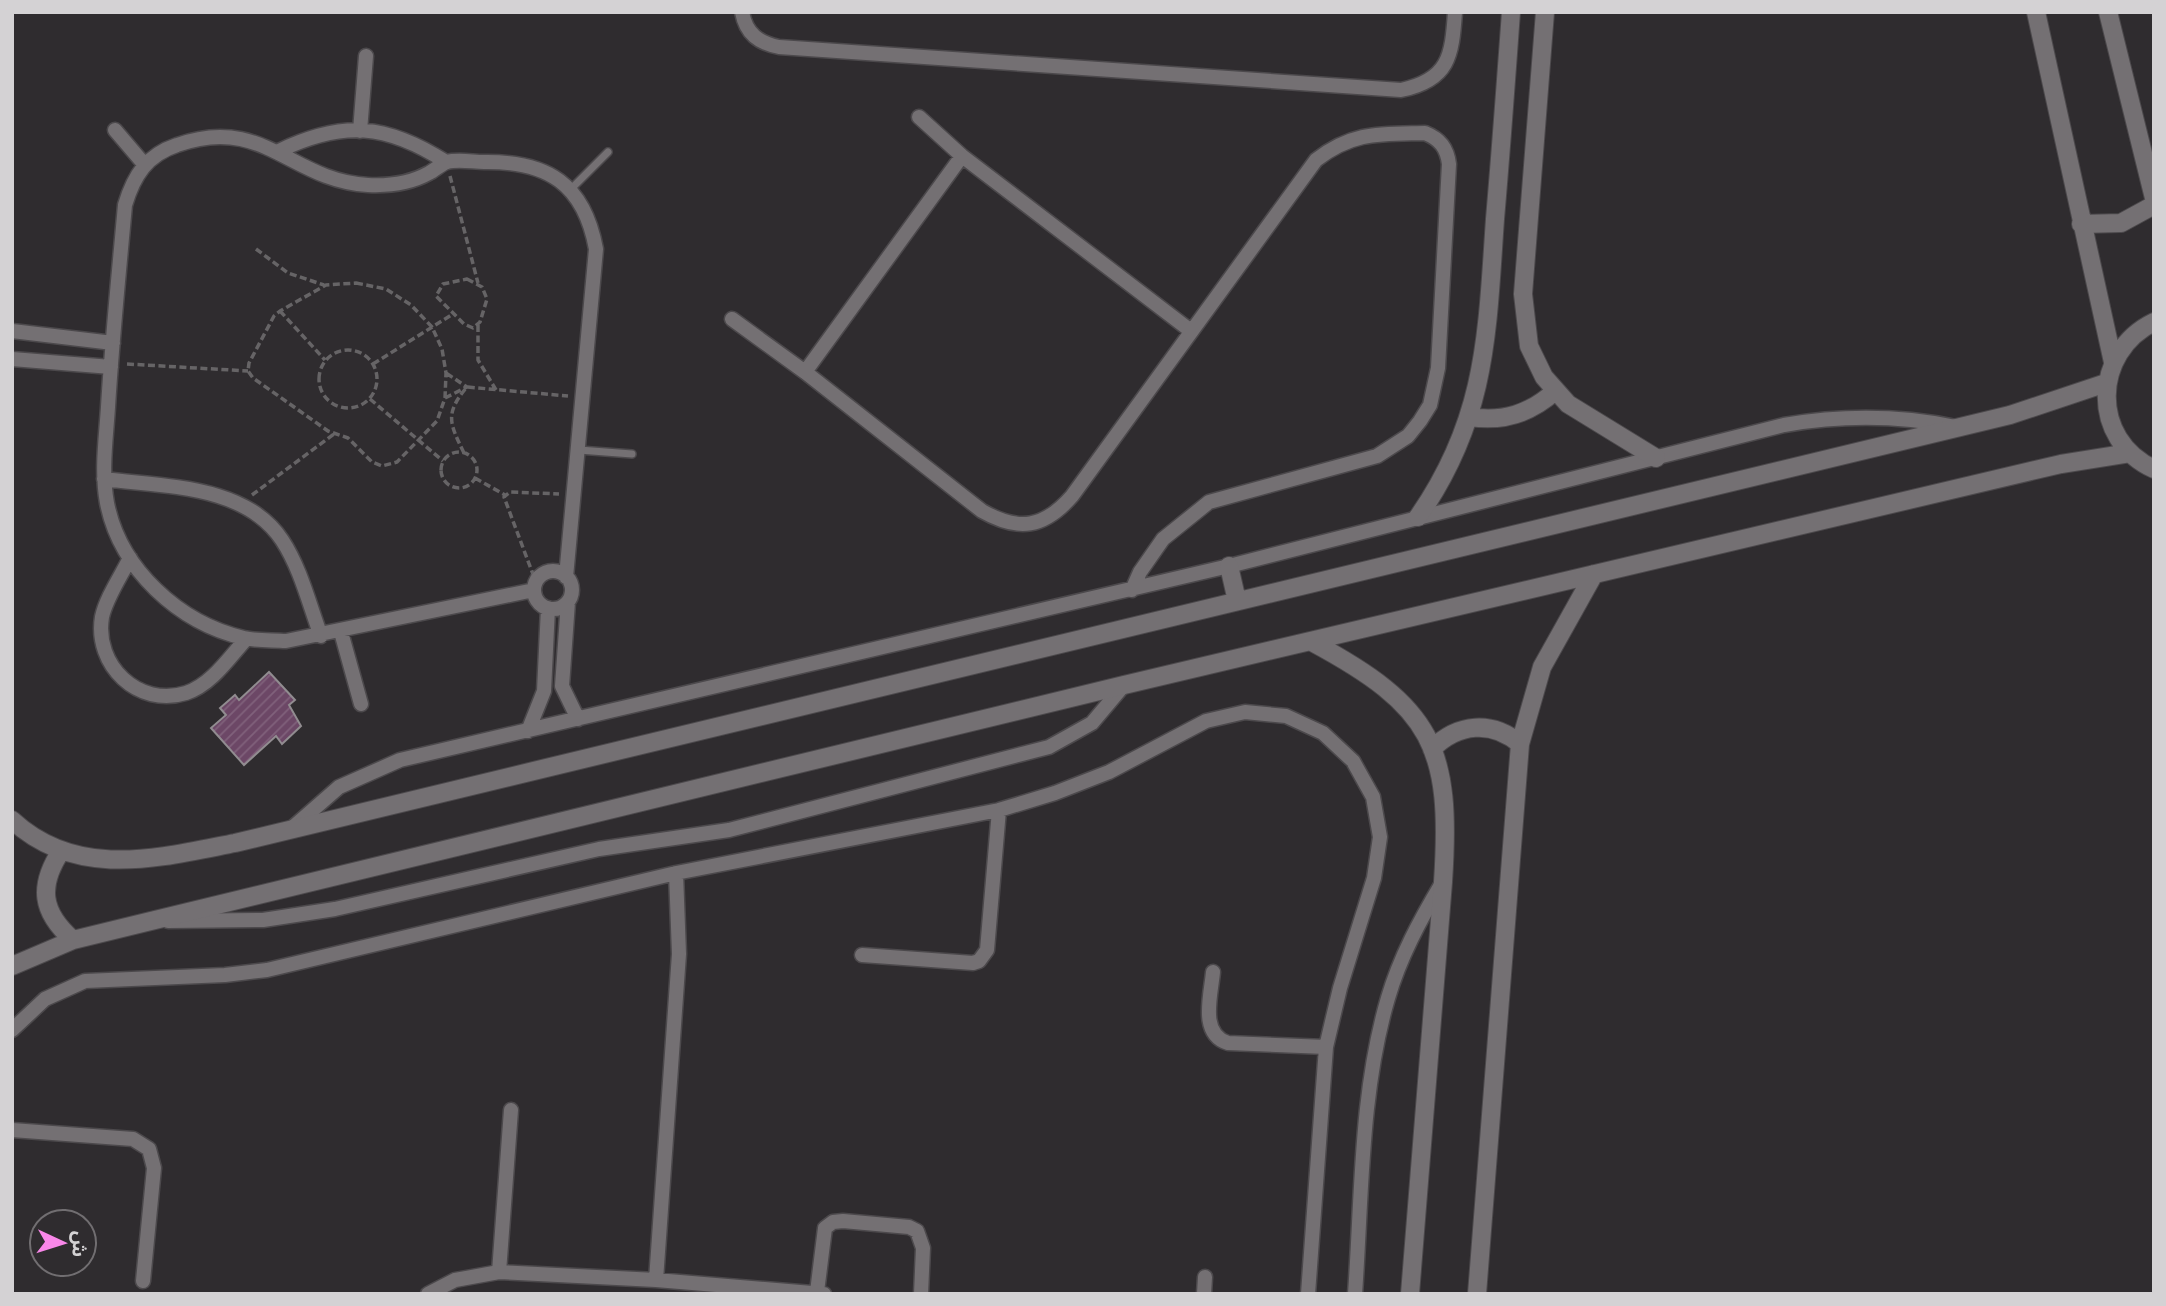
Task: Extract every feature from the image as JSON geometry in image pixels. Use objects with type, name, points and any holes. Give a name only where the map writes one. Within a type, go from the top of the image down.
[{"type":"street","points":[[742,12],[744,23],[752,36],[765,44],[779,47],[1401,90],[1419,86],[1444,68],[1452,48],[1455,12]]},
{"type":"street","points":[[1418,517],[1451,464],[1470,417],[1485,351],[1511,12]]},
{"type":"street","points":[[1545,12],[1523,312],[1529,346],[1555,391],[1583,415],[1656,458]]},
{"type":"street","points":[[2036,12],[2112,362]]},
{"type":"street","points":[[2108,12],[2154,198]]},
{"type":"street","points":[[360,131],[366,55]]},
{"type":"street","points":[[919,117],[962,156],[1191,331]]},
{"type":"street","points":[[115,130],[144,164]]},
{"type":"street","points":[[279,151],[315,135],[360,131],[399,136],[446,162],[516,162],[554,177],[570,190],[588,218],[596,249],[566,577],[572,589],[568,602],[562,687],[578,719]]},
{"type":"street","points":[[732,319],[805,372],[982,511],[1000,521],[1020,525],[1040,522],[1058,512],[1316,160],[1327,151],[1362,135],[1425,133],[1443,144],[1449,164],[1438,368],[1430,405],[1420,421],[1393,448],[1377,456],[1209,502],[1163,539],[1150,554],[1132,590]]},
{"type":"street","points":[[446,162],[415,180],[368,185],[321,175],[279,151],[255,141],[230,136],[205,136],[161,151],[144,164],[131,183],[125,205],[111,365],[104,479],[116,532],[130,558],[155,588],[192,618],[246,639],[286,641],[321,636],[535,586],[550,572],[566,577]]},
{"type":"street","points":[[805,372],[962,156]]},
{"type":"street","points":[[2081,224],[2121,223],[2154,205]]},
{"type":"street","points":[[2154,322],[2129,339],[2112,362],[2106,383],[2109,421],[2130,453],[2154,469]]},
{"type":"street","points":[[12,331],[113,343]]},
{"type":"street","points":[[12,359],[111,365]]},
{"type":"street","points":[[12,820],[61,851],[104,860],[144,860],[291,829],[1956,427],[2042,406],[2106,383]]},
{"type":"street","points":[[1470,417],[1510,417],[1534,407],[1555,391]]},
{"type":"street","points":[[291,829],[339,787],[378,767],[1132,590],[1784,425],[1833,418],[1907,418],[1956,427]]},
{"type":"street","points":[[12,966],[73,940],[1124,685],[2061,464],[2130,453]]},
{"type":"street","points":[[104,479],[215,494],[240,504],[263,519],[281,539],[295,565],[321,636]]},
{"type":"street","points":[[130,558],[103,615],[101,638],[107,660],[121,679],[141,691],[163,696],[187,693],[207,682],[246,639]]},
{"type":"street","points":[[1229,566],[1237,601]]},
{"type":"street","points":[[1477,1294],[1520,744],[1542,667],[1594,574]]},
{"type":"street","points":[[535,586],[538,602],[548,608],[562,607],[568,602]]},
{"type":"street","points":[[528,731],[544,691],[548,608]]},
{"type":"street","points":[[341,632],[361,704]]},
{"type":"street","points":[[1312,642],[1384,685],[1412,713],[1432,749],[1447,809],[1410,1294]]},
{"type":"street","points":[[155,920],[227,922],[299,916],[422,892],[599,849],[729,830],[1049,747],[1092,723],[1124,685]]},
{"type":"street","points":[[12,1030],[45,999],[85,981],[225,975],[267,970],[676,873],[999,810],[1100,776],[1225,715],[1266,713],[1305,723],[1323,733],[1353,761],[1373,797],[1380,837],[1374,878],[1340,988],[1326,1046],[1308,1294]]},
{"type":"street","points":[[1432,749],[1449,735],[1469,727],[1502,731],[1520,744]]},
{"type":"street","points":[[862,955],[973,963],[984,956],[987,950],[999,810]]},
{"type":"street","points":[[61,851],[50,868],[47,898],[57,926],[73,940]]},
{"type":"street","points":[[656,1280],[679,954],[676,873]]},
{"type":"street","points":[[1355,1294],[1371,1079],[1378,1037],[1403,957],[1443,882]]},
{"type":"street","points":[[1213,972],[1209,1025],[1215,1037],[1228,1043],[1326,1046]]},
{"type":"street","points":[[499,1272],[511,1110]]},
{"type":"street","points":[[12,1130],[133,1139],[149,1149],[154,1168],[143,1281]]},
{"type":"street","points":[[428,1294],[456,1280],[499,1272],[656,1280],[820,1293],[825,1228],[833,1222],[844,1221],[909,1227],[917,1231],[923,1248],[922,1294]]},
{"type":"street","points":[[1204,1294],[1205,1277]]},
{"type":"lane","points":[[570,190],[608,152]]},
{"type":"lane","points":[[579,450],[632,454]]},
{"type":"path","points":[[446,162],[478,283],[487,299],[478,325],[478,360],[496,390]]},
{"type":"path","points":[[256,249],[288,273],[326,285],[356,283],[386,289],[411,305],[432,327],[442,349],[446,373],[445,398],[437,421],[397,461],[382,466],[372,462],[345,435],[334,434],[253,378],[248,371],[248,363],[274,316],[326,285]]},
{"type":"path","points":[[478,283],[467,279],[443,285],[438,289],[437,299],[469,327],[478,325]]},
{"type":"path","points":[[280,311],[325,360]]},
{"type":"path","points":[[373,364],[453,314]]},
{"type":"path","points":[[341,350],[350,350],[367,357],[373,364],[377,382],[370,399],[363,405],[345,409],[328,402],[319,386],[320,368],[325,360],[341,350]]},
{"type":"path","points":[[111,365],[248,371]]},
{"type":"path","points":[[446,373],[467,387],[584,397]]},
{"type":"path","points":[[445,398],[467,387]]},
{"type":"path","points":[[467,387],[455,401],[451,426],[464,453],[474,460],[475,478]]},
{"type":"path","points":[[370,399],[443,461]]},
{"type":"path","points":[[240,504],[334,434]]},
{"type":"path","points":[[464,453],[452,453],[443,461],[443,479],[453,487],[465,486],[475,478]]},
{"type":"path","points":[[475,478],[505,495],[535,586]]},
{"type":"path","points":[[505,495],[510,492],[575,495]]},
{"type":"building","points":[[269,672],[295,700],[289,705],[301,726],[282,744],[276,736],[244,765],[211,728],[226,715],[220,708],[235,695],[239,700]]}]
